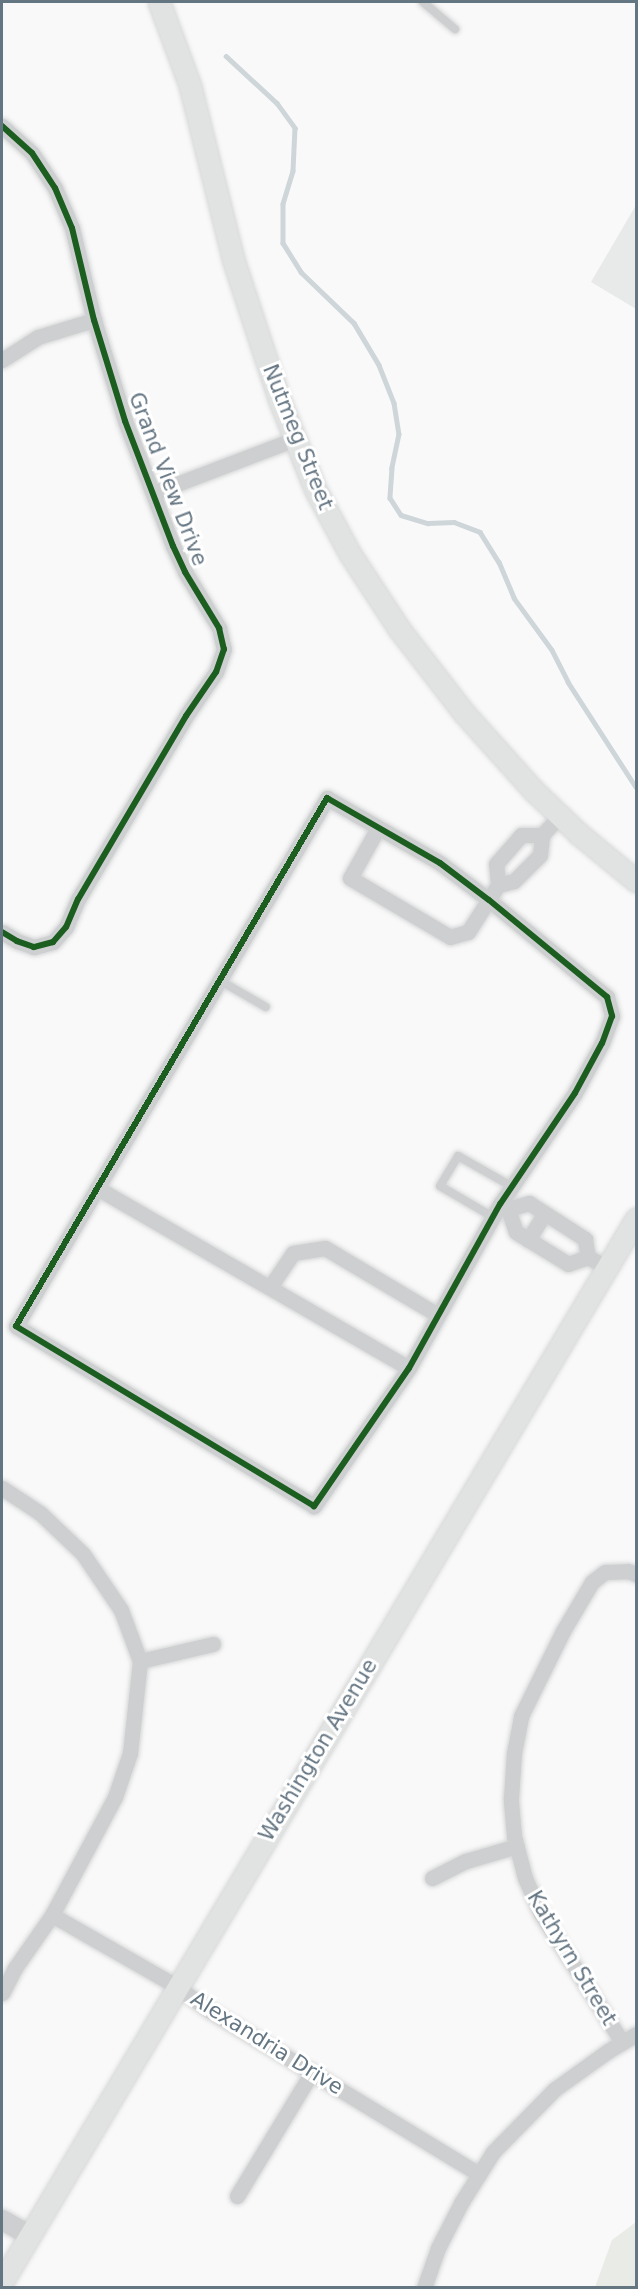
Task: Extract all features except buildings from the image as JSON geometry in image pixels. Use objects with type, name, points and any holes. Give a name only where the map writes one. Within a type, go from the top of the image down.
[{"type":"main road","name":"Nutmeg Street","points":[[159,2],[190,86],[233,259],[279,399],[315,489],[350,554],[399,629],[464,713],[560,816],[636,881]]},
{"type":"main road","name":"Washington Avenue","points":[[2,2282],[176,1986],[636,1219]]},
{"type":"street","name":"Grand View Drive","points":[[2,126],[32,153],[55,188],[72,228],[94,320],[125,421],[185,572],[219,628],[224,649],[216,672],[186,716],[78,899],[66,927],[53,942],[34,947],[2,932]]},
{"type":"street","points":[[2,360],[38,337],[94,320]]},
{"type":"street","points":[[153,493],[295,439]]},
{"type":"street","points":[[327,798],[378,828],[440,863],[489,900],[607,997],[612,1016],[602,1043],[575,1093],[511,1186],[500,1210],[409,1368],[314,1506],[16,1326],[327,798]]},
{"type":"street","points":[[498,885],[514,881],[540,855],[542,835],[560,816]]},
{"type":"street","points":[[378,828],[351,879],[450,937],[468,932],[498,885],[496,864],[521,835],[542,835]]},
{"type":"street","points":[[508,850],[527,868]]},
{"type":"street","points":[[97,1188],[409,1368]]},
{"type":"street","points":[[500,1210],[529,1203],[585,1239],[588,1257]]},
{"type":"street","points":[[500,1210],[516,1232],[568,1264],[588,1257],[608,1268]]},
{"type":"street","points":[[528,1240],[544,1214]]},
{"type":"street","points":[[270,1287],[293,1254],[325,1248],[438,1315]]},
{"type":"street","points":[[2,1488],[40,1513],[83,1554],[121,1611],[140,1661],[129,1753],[115,1797],[52,1915],[15,1968],[2,1993]]},
{"type":"street","name":"Kathyrn Street","points":[[622,2042],[541,1914],[525,1878],[517,1846],[511,1798],[514,1753],[521,1716],[563,1631],[592,1582],[604,1572],[628,1571],[636,1574]]},
{"type":"street","points":[[140,1661],[213,1644]]},
{"type":"street","points":[[432,1878],[466,1861],[517,1846]]},
{"type":"street","name":"Alexandria Drive","points":[[52,1915],[176,1986],[209,2010],[479,2174]]},
{"type":"street","points":[[424,2288],[438,2248],[493,2152],[555,2089],[636,2034]]},
{"type":"street","points":[[237,2196],[312,2072]]},
{"type":"street","points":[[2,2220],[29,2235]]},
{"type":"lane","points":[[423,2],[455,29]]},
{"type":"lane","points":[[219,980],[266,1007]]},
{"type":"lane","points":[[500,1210],[440,1186],[458,1156],[511,1186]]},
{"type":"shaded area","points":[[636,205],[636,309],[591,282]]},
{"type":"shaded area","points":[[636,2222],[636,2287],[595,2287],[612,2240]]},
{"type":"waterway","points":[[226,56],[277,103],[295,128],[293,171],[283,204],[283,243],[301,272],[354,323],[379,365],[394,403],[399,434],[392,468],[390,498],[401,515],[428,523],[454,522],[480,532],[499,562],[514,598],[552,650],[568,682],[636,787]]},
{"type":"cycle path","points":[[2,126],[32,153],[55,188],[72,228],[94,320],[125,421],[173,546],[185,572],[219,628],[224,649],[216,672],[186,716],[78,899],[66,927],[53,942],[34,947],[2,932]]},
{"type":"cycle path","points":[[327,798],[440,863],[489,900],[607,997],[612,1016],[602,1043],[575,1093],[500,1204],[409,1368],[314,1506],[16,1326],[327,798]]}]
